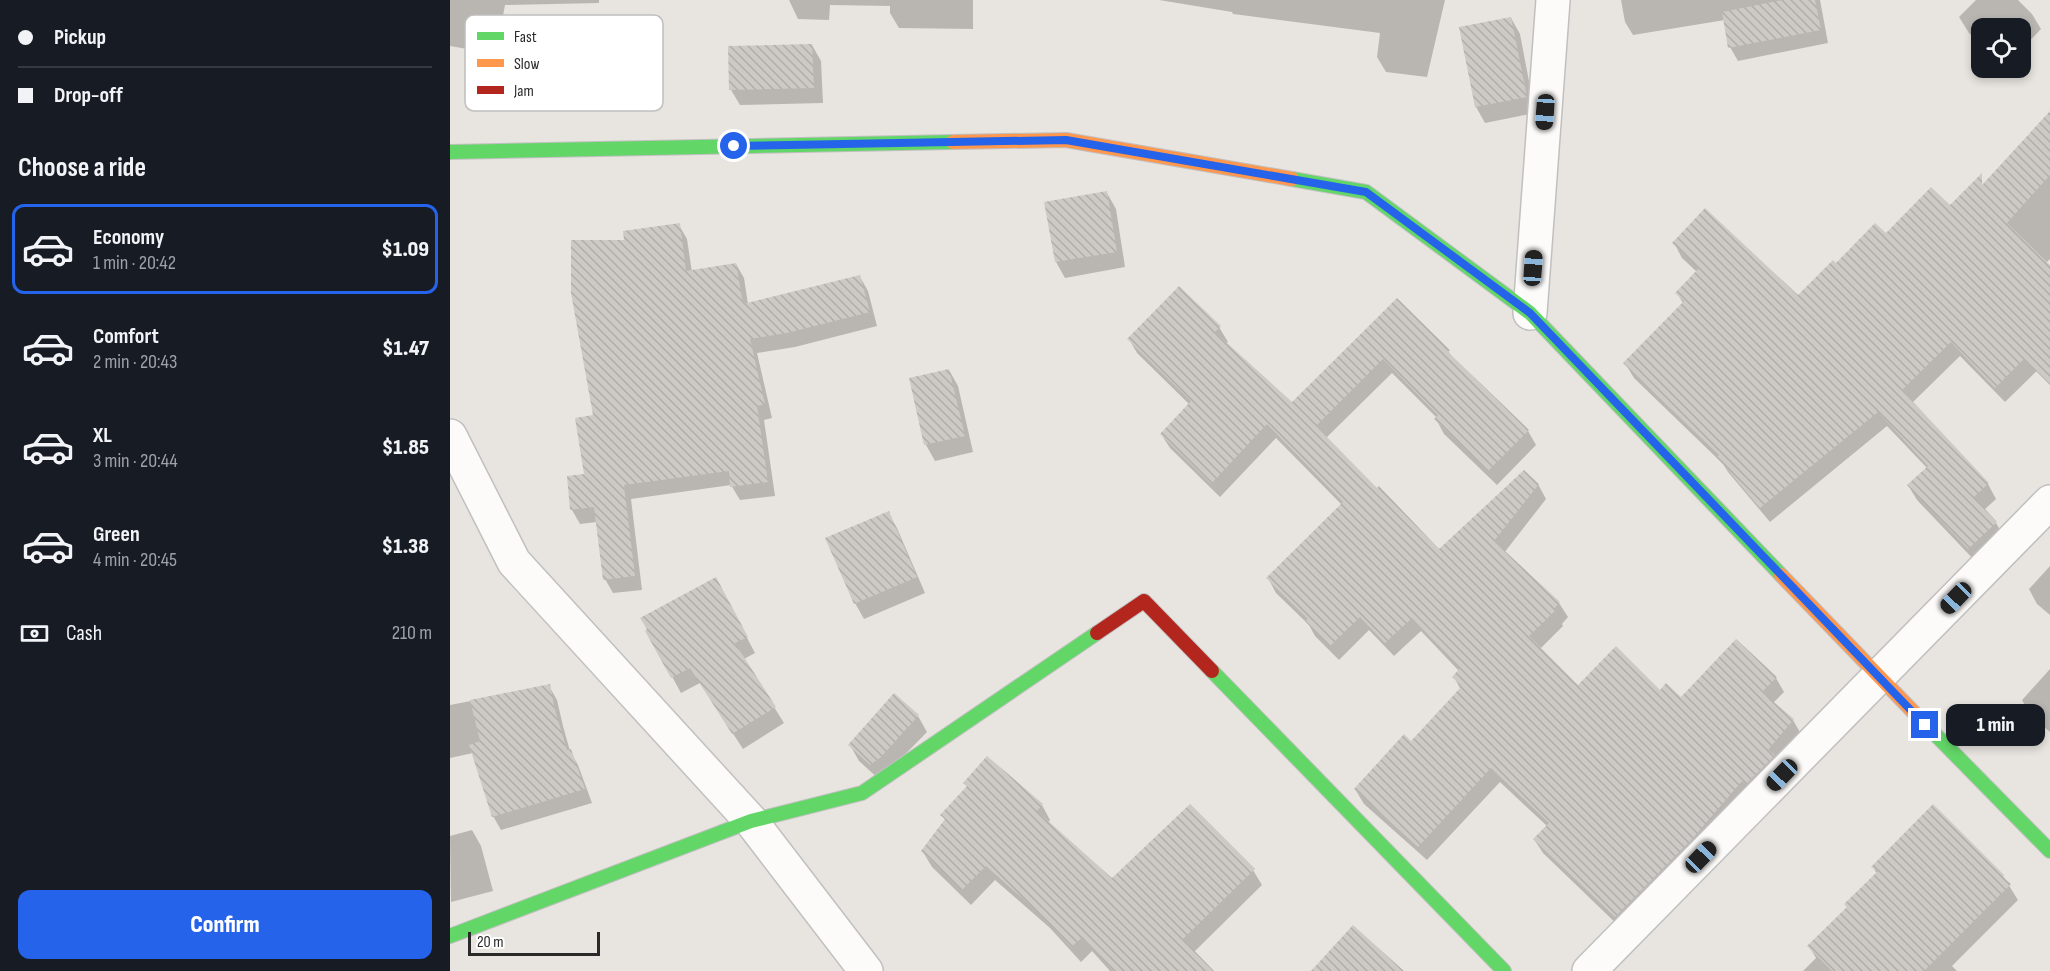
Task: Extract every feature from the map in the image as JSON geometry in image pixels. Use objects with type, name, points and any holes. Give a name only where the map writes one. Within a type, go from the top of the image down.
[{"type":"street","points":[[1530,313],[1553,0]]},
{"type":"street","points":[[450,152],[1066,140],[1366,192],[1530,313],[1878,677],[2050,851]]},
{"type":"street","points":[[450,436],[514,562],[751,821],[866,971]]},
{"type":"street","points":[[1589,971],[2050,502]]},
{"type":"street","points":[[450,936],[751,821],[862,793],[1144,601],[1504,971]]},
{"type":"building","points":[[1783,0],[1815,0],[1821,30],[1728,48],[1722,12]]},
{"type":"building","points":[[1511,17],[1527,97],[1475,107],[1459,27]]},
{"type":"building","points":[[812,44],[814,88],[729,90],[728,46]]},
{"type":"building","points":[[2050,111],[2050,175],[2007,223],[2050,265],[2050,385],[2024,359],[1995,388],[1951,342],[1902,390],[1989,483],[1974,497],[1997,522],[1968,549],[1907,485],[1928,466],[1878,412],[1760,508],[1717,457],[1719,455],[1623,363],[1684,301],[1675,293],[1699,268],[1672,243],[1705,208],[1798,295],[1833,260],[1836,263],[1875,223],[1886,233],[1931,187],[1950,205],[1982,173],[1982,185]]},
{"type":"building","points":[[1107,191],[1117,252],[1055,262],[1044,202]]},
{"type":"building","points":[[680,223],[686,271],[736,263],[743,304],[860,275],[870,312],[787,333],[750,339],[765,404],[757,406],[768,482],[730,487],[729,471],[624,485],[635,576],[603,580],[594,507],[570,510],[567,476],[584,474],[575,418],[593,415],[571,293],[571,240],[624,240],[623,231]]},
{"type":"building","points":[[1179,286],[1221,326],[1215,332],[1292,402],[1397,298],[1450,350],[1448,352],[1529,430],[1488,471],[1434,419],[1438,415],[1383,359],[1316,426],[1377,488],[1379,486],[1439,549],[1524,470],[1539,484],[1494,541],[1560,602],[1554,609],[1556,610],[1529,636],[1578,685],[1616,646],[1660,690],[1666,683],[1681,697],[1736,639],[1777,677],[1762,692],[1794,719],[1768,750],[1775,755],[1746,784],[1742,781],[1693,838],[1615,917],[1533,839],[1549,823],[1491,768],[1418,847],[1354,789],[1404,734],[1411,741],[1462,686],[1452,677],[1460,668],[1412,618],[1385,643],[1360,617],[1330,646],[1305,621],[1308,619],[1266,578],[1343,502],[1267,424],[1211,484],[1160,434],[1191,401],[1127,339]]},
{"type":"building","points":[[949,369],[965,436],[924,445],[909,378]]},
{"type":"building","points":[[889,511],[917,577],[854,604],[825,538]]},
{"type":"building","points":[[716,577],[748,637],[735,643],[776,707],[732,734],[690,668],[671,678],[640,618]]},
{"type":"building","points":[[550,684],[567,750],[571,749],[585,789],[492,817],[469,745],[480,741],[470,700]]},
{"type":"building","points":[[894,693],[919,715],[881,757],[870,765],[848,745]]},
{"type":"building","points":[[987,756],[1043,804],[1037,811],[1112,878],[1190,804],[1255,869],[1183,939],[1214,971],[1113,971],[1083,937],[1071,947],[1039,913],[986,866],[962,890],[921,851],[945,819],[940,815],[967,786],[963,783]]},
{"type":"building","points":[[1933,804],[2011,884],[1924,971],[1832,971],[1807,946],[1847,907],[1844,904],[1878,871],[1871,867]]},
{"type":"building","points":[[1353,925],[1404,971],[1311,971]]},
{"type":"traffic: fast","points":[[450,152],[953,142]]},
{"type":"traffic: fast","points":[[1292,179],[1366,192],[1530,313],[1781,575]]},
{"type":"traffic: fast","points":[[450,936],[751,821],[862,793],[1097,633]]},
{"type":"traffic: fast","points":[[1212,671],[1504,971]]},
{"type":"traffic: fast","points":[[1926,725],[2050,851]]},
{"type":"traffic: slow","points":[[953,142],[1066,140],[1292,179]]},
{"type":"traffic: slow","points":[[1781,575],[1926,725]]},
{"type":"traffic: jam","points":[[1097,633],[1144,601],[1212,671]]},
{"type":"route","points":[[734,146],[1066,140],[1366,192],[1530,313],[1925,725]]}]
